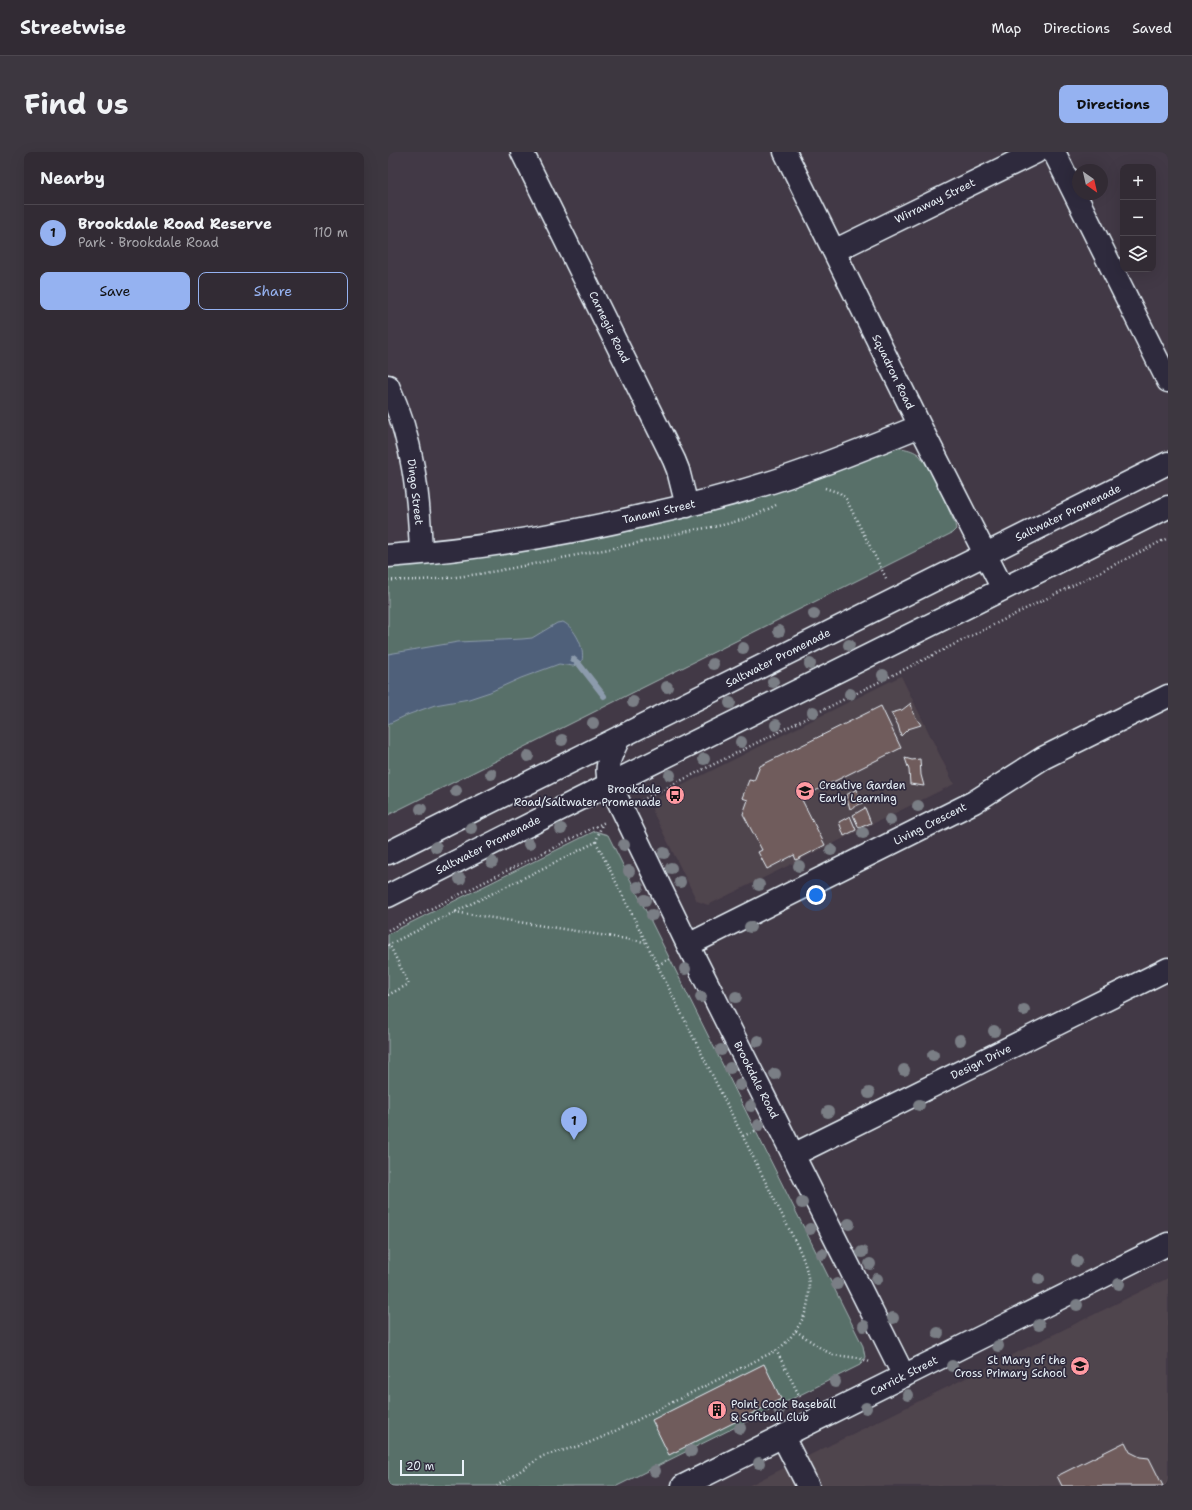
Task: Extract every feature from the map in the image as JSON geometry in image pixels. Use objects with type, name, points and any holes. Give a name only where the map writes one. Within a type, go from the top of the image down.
[{"type":"street","name":"Carnegie Road","points":[[522,152],[674,460],[687,506]]},
{"type":"street","name":"Squadron Road","points":[[786,152],[920,426],[1003,589]]},
{"type":"street","name":"Wirraway Street","points":[[834,251],[1036,152]]},
{"type":"street","points":[[1054,152],[1168,381]]},
{"type":"street","name":"Dingo Street","points":[[388,386],[398,410],[415,474],[419,504],[421,553]]},
{"type":"street","name":"Tanami Street","points":[[388,556],[537,538],[595,527],[687,506],[786,478],[920,426]]},
{"type":"street","name":"Saltwater Promenade","points":[[388,853],[1168,463]]},
{"type":"street","name":"Saltwater Promenade","points":[[388,896],[610,784],[1168,508]]},
{"type":"street","name":"Living Crescent","points":[[680,952],[968,805],[1043,758],[1168,696]]},
{"type":"street","points":[[610,784],[608,777],[608,761],[619,738]]},
{"type":"street","name":"Brookdale Road","points":[[610,784],[625,812],[680,952],[793,1154],[904,1376]]},
{"type":"street","name":"Design Drive","points":[[793,1154],[1168,969]]},
{"type":"street","name":"Carrick Street","points":[[683,1486],[1168,1244]]},
{"type":"street","points":[[783,1437],[808,1486]]},
{"type":"path","points":[[819,487],[840,493],[846,499],[896,598]]},
{"type":"path","points":[[388,580],[411,581],[458,578],[512,569],[730,523],[746,518],[783,502]]},
{"type":"path","points":[[388,930],[602,824],[625,812],[644,799],[1168,538]]},
{"type":"path","points":[[914,634],[926,659]]},
{"type":"path","points":[[497,1486],[543,1456],[586,1444],[605,1436],[776,1350],[789,1340],[796,1331],[808,1305],[809,1277],[806,1264],[596,842],[602,824]]},
{"type":"path","points":[[388,995],[409,984],[389,945],[596,842]]},
{"type":"path","points":[[454,912],[646,942]]},
{"type":"path","points":[[658,965],[680,952]]},
{"type":"path","points":[[743,1136],[757,1129]]},
{"type":"path","points":[[796,1331],[833,1355],[859,1358],[870,1362]]},
{"type":"path","points":[[776,1350],[800,1397]]},
{"type":"shaded area","name":"Creative Garden Early Learning","points":[[901,676],[954,784],[708,905],[697,901],[652,810],[657,798]]},
{"type":"shaded area","name":"St Mary of the Cross Primary School","points":[[1168,1278],[1168,1486],[748,1486],[814,1453]]},
{"type":"green space","points":[[900,448],[918,454],[927,467],[955,524],[956,529],[952,533],[388,815],[388,566],[441,561],[547,546],[652,526],[755,498],[828,475],[891,449]]},
{"type":"green space","points":[[595,831],[608,835],[863,1346],[865,1357],[860,1365],[617,1486],[388,1486],[388,934]]},
{"type":"water","points":[[563,622],[571,629],[578,639],[583,656],[582,661],[579,664],[573,666],[559,664],[521,678],[490,692],[469,699],[435,705],[407,715],[388,724],[388,654],[458,642],[532,638],[557,623]]},
{"type":"building","points":[[911,703],[913,713],[921,725],[908,729],[901,736],[898,725],[891,713],[902,710]]},
{"type":"building","points":[[881,706],[901,748],[801,798],[825,845],[796,860],[794,855],[767,869],[758,852],[762,850],[743,814],[748,800],[742,798],[749,780],[754,781],[760,766]]},
{"type":"building","points":[[905,758],[912,760],[920,759],[921,775],[924,786],[910,784],[909,770]]},
{"type":"building","points":[[857,789],[858,795],[864,802],[850,809],[846,795]]},
{"type":"building","points":[[865,808],[871,823],[859,828],[853,815]]},
{"type":"building","points":[[850,816],[856,830],[844,836],[839,822]]},
{"type":"building","name":"Point Cook Baseball & Softball Club","points":[[764,1364],[781,1399],[669,1455],[652,1420]]},
{"type":"building","points":[[1125,1442],[1130,1452],[1140,1457],[1149,1458],[1163,1486],[1062,1486],[1057,1476]]},
{"type":"waterway","points":[[573,659],[579,664],[604,696]]},
{"type":"place","name":"Creative Garden Early Learning","points":[[805,791]]},
{"type":"place","name":"Brookdale Road/Saltwater Promenade","points":[[675,795]]},
{"type":"place","name":"Brookdale Road Reserve","points":[[574,1140]]},
{"type":"place","name":"St Mary of the Cross Primary School","points":[[1080,1366]]},
{"type":"place","name":"Point Cook Baseball & Softball Club","points":[[717,1410]]}]
